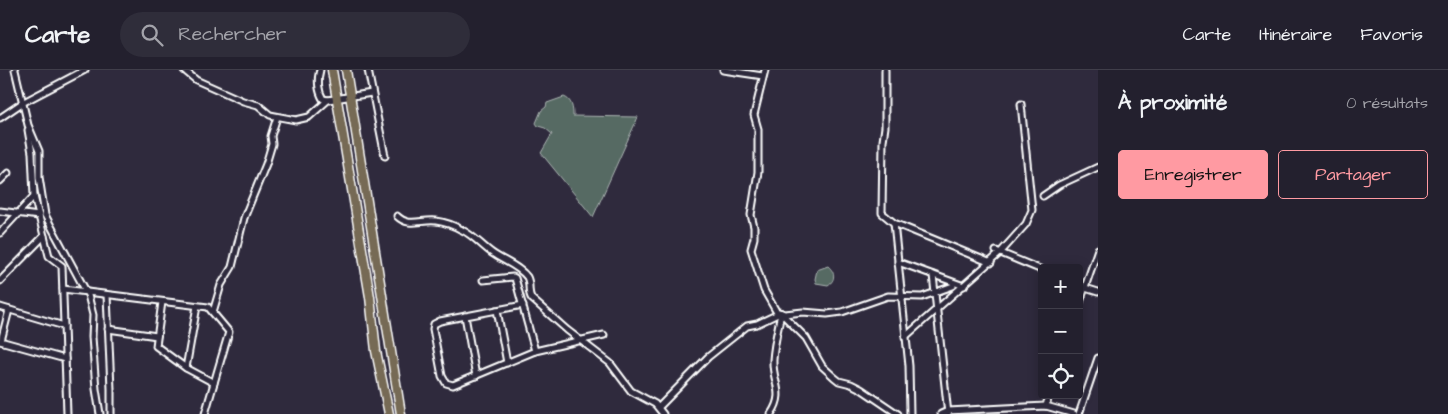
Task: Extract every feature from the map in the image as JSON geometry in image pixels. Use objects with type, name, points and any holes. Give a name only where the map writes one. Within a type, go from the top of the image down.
[{"type":"highway","points":[[332,70],[333,100],[370,297],[376,351],[389,414]]},
{"type":"highway","points":[[346,70],[401,414]]},
{"type":"street","points":[[15,70],[28,125],[38,151],[39,177],[45,215],[86,292],[93,316],[92,337],[100,414]]},
{"type":"street","points":[[0,118],[22,103],[85,70]]},
{"type":"street","points":[[184,70],[196,80],[243,101],[258,105],[270,115],[296,120],[309,118],[319,106],[333,100],[372,93]]},
{"type":"street","points":[[320,70],[318,75],[321,95],[323,99],[333,100]]},
{"type":"street","points":[[368,70],[385,156]]},
{"type":"street","points":[[723,70],[764,73],[754,115],[758,129],[758,172],[751,215],[754,227],[751,249],[764,290],[776,311],[806,338],[822,366],[839,381],[851,384],[898,414]]},
{"type":"street","points":[[885,70],[882,213],[894,223],[991,262]]},
{"type":"street","points":[[905,337],[991,262],[998,252],[1026,224],[1032,210],[1021,104]]},
{"type":"street","points":[[213,312],[222,282],[232,267],[244,218],[266,164],[272,144],[271,136],[277,117]]},
{"type":"street","points":[[28,125],[32,153],[34,196],[49,256],[62,266],[67,414]]},
{"type":"street","points":[[1043,196],[1059,185],[1098,167]]},
{"type":"street","points":[[0,181],[8,173]]},
{"type":"street","points":[[0,233],[34,196]]},
{"type":"street","points":[[0,211],[39,216]]},
{"type":"street","points":[[396,216],[406,222],[437,221],[462,230],[495,255],[518,268],[528,279],[529,296],[580,341],[610,364],[631,391],[651,401],[659,407],[663,414]]},
{"type":"street","points":[[894,223],[909,366],[910,414]]},
{"type":"street","points":[[0,281],[44,236]]},
{"type":"street","points":[[1083,285],[1098,249]]},
{"type":"street","points":[[998,252],[1038,268]]},
{"type":"street","points":[[898,262],[964,286]]},
{"type":"street","points":[[933,275],[948,412]]},
{"type":"street","points":[[483,280],[514,278],[535,351]]},
{"type":"street","points":[[659,407],[708,357],[747,326],[757,324],[780,313],[827,314],[842,312],[888,296],[917,298],[953,286]]},
{"type":"street","points":[[1083,287],[1098,292]]},
{"type":"street","points":[[63,289],[208,307],[229,332],[205,414]]},
{"type":"street","points":[[106,295],[112,389],[111,414]]},
{"type":"street","points":[[162,302],[156,346],[186,368],[214,382]]},
{"type":"street","points":[[523,305],[434,324],[433,329],[442,376],[446,383],[453,385],[535,351],[604,335]]},
{"type":"street","points":[[186,368],[197,306]]},
{"type":"street","points":[[0,307],[64,326]]},
{"type":"street","points":[[9,310],[0,341],[66,359]]},
{"type":"street","points":[[497,310],[507,363]]},
{"type":"street","points":[[771,414],[779,392],[774,378],[773,367],[774,347],[780,313]]},
{"type":"street","points":[[465,316],[476,376]]},
{"type":"street","points":[[108,329],[158,336]]},
{"type":"street","points":[[1079,414],[1098,358]]},
{"type":"street","points":[[1046,406],[1049,399]]},
{"type":"street","points":[[941,414],[1046,406],[1074,414]]},
{"type":"green space","points":[[564,97],[570,102],[573,116],[638,117],[593,217],[541,153],[552,134],[536,123],[547,103]]},
{"type":"green space","points":[[828,266],[833,273],[832,281],[828,285],[816,283],[817,270]]}]
